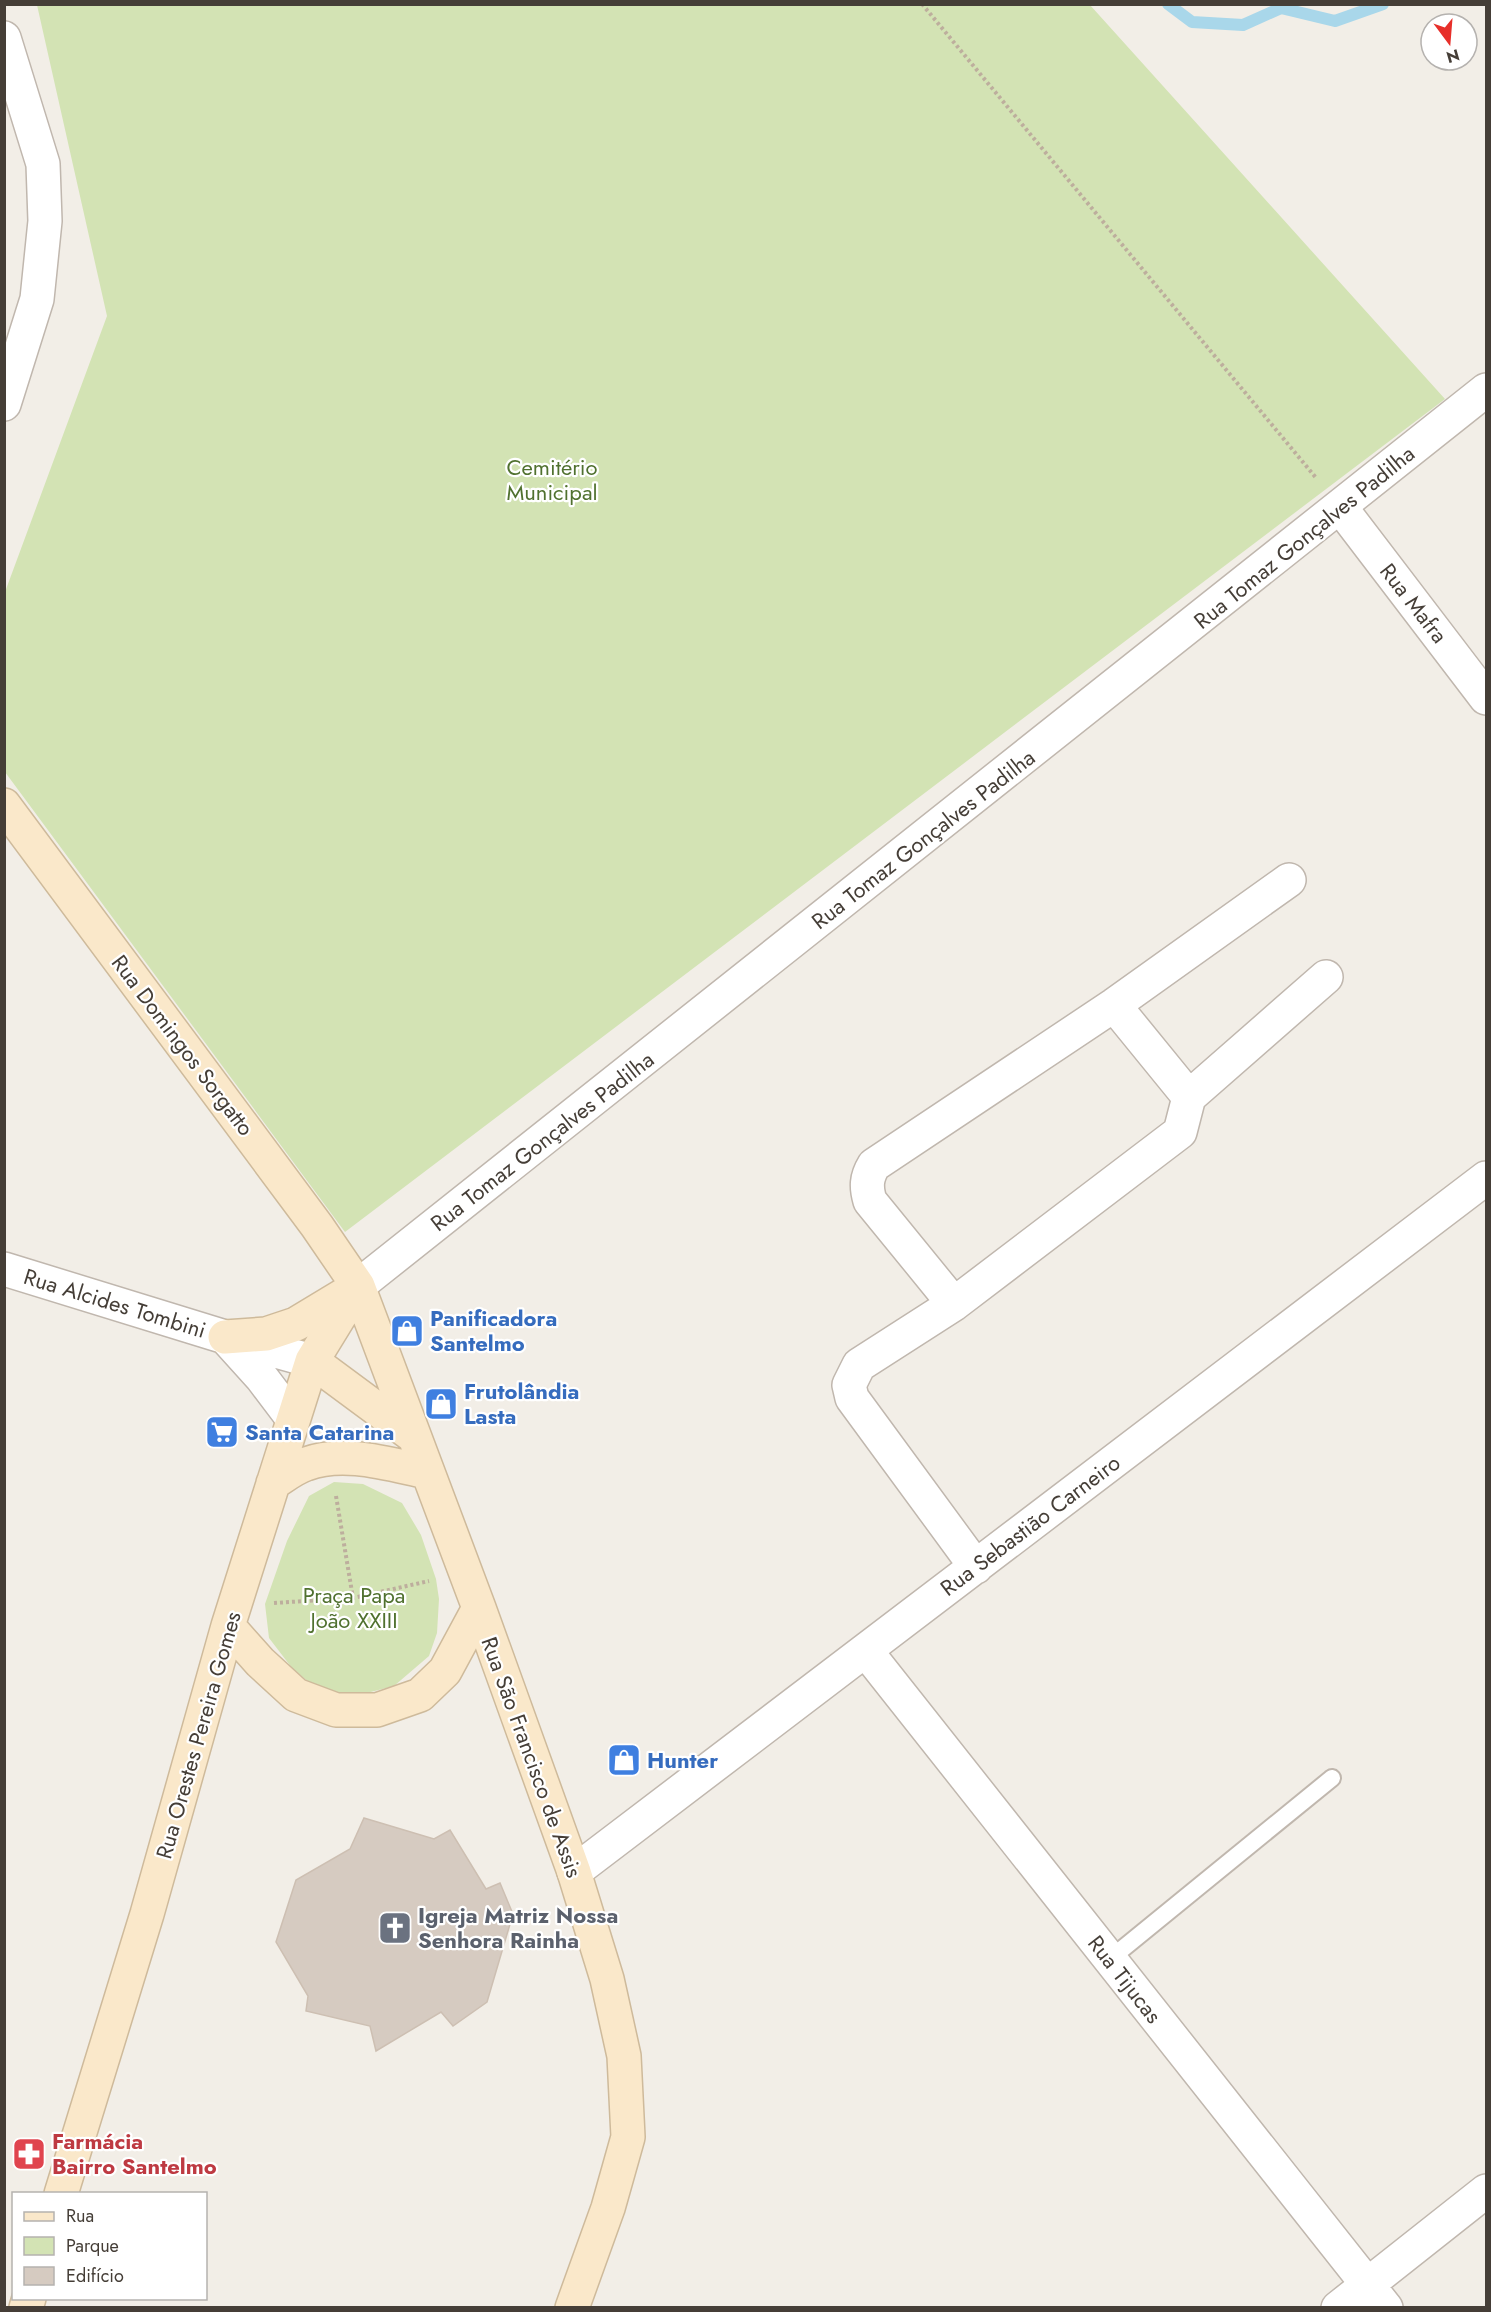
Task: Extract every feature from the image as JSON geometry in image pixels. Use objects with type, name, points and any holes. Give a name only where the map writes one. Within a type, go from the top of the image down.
[{"type":"main road","name":"Rua Domingos Sorgatto","points":[[4,805],[317,1226],[358,1286]]},
{"type":"main road","points":[[225,1337],[266,1334],[296,1324],[358,1286]]},
{"type":"main road","name":"Rua Orestes Pereira Gomes","points":[[61,2192],[147,1914],[231,1615],[293,1419],[312,1361],[358,1286]]},
{"type":"main road","name":"Rua São Francisco de Assis","points":[[358,1286],[412,1435],[479,1608],[574,1872],[607,1979],[624,2056],[628,2137],[608,2208],[572,2307]]},
{"type":"main road","points":[[312,1361],[412,1435]]},
{"type":"main road","points":[[273,1483],[303,1464],[327,1458],[373,1461],[427,1472]]},
{"type":"main road","points":[[231,1615],[260,1662],[296,1695],[336,1710],[377,1710],[420,1695],[445,1671],[479,1608]]},
{"type":"street","points":[[4,38],[43,164],[45,221],[37,299],[4,404]]},
{"type":"street","name":"Rua Tomaz Gonçalves Padilha","points":[[358,1286],[1341,508],[1486,390]]},
{"type":"street","name":"Rua Mafra","points":[[1341,508],[1486,698]]},
{"type":"street","points":[[954,1304],[870,1201],[866,1187],[868,1175],[874,1166],[1114,1005],[1289,880]]},
{"type":"street","points":[[976,1567],[852,1398],[849,1385],[859,1365],[954,1304],[1180,1131],[1189,1097],[1326,978]]},
{"type":"street","points":[[1114,1005],[1189,1097]]},
{"type":"street","name":"Rua Sebastião Carneiro","points":[[574,1872],[1486,1178]]},
{"type":"street","name":"Rua Alcides Tombini","points":[[4,1269],[225,1337],[312,1361]]},
{"type":"street","name":"Rua Alcides Tombini","points":[[225,1337],[262,1378],[293,1419]]},
{"type":"street","name":"Rua Tijucas","points":[[866,1651],[1377,2296]]},
{"type":"street","points":[[1338,2307],[1377,2296],[1486,2191]]},
{"type":"lane","points":[[1110,1959],[1332,1778]]},
{"type":"path","points":[[922,4],[1341,508]]},
{"type":"path","points":[[327,1458],[334,1482],[353,1598]]},
{"type":"path","points":[[231,1615],[353,1598],[420,1584]]},
{"type":"green space","name":"Cemitério Municipal","points":[[37,5],[1090,5],[1445,399],[345,1232],[5,772],[5,592],[107,316]]},
{"type":"green space","name":"Praça Papa João XXIII","points":[[334,1482],[363,1484],[402,1503],[421,1535],[436,1579],[439,1599],[437,1633],[429,1656],[394,1686],[351,1697],[318,1690],[292,1668],[269,1638],[265,1604],[287,1541],[309,1496]]},
{"type":"building","name":"Igreja Matriz Nossa Senhora Rainha","points":[[364,1818],[434,1839],[450,1830],[486,1889],[500,1883],[513,1914],[487,2002],[453,2026],[441,2012],[376,2051],[370,2026],[306,2011],[308,1996],[276,1942],[296,1880],[350,1849]]},
{"type":"waterway","points":[[1168,4],[1192,22],[1243,25],[1281,8],[1335,21],[1383,4]]},
{"type":"place","name":"Panificadora Santelmo","points":[[407,1331]]},
{"type":"place","name":"Frutolândia Lasta","points":[[441,1404]]},
{"type":"place","name":"Santa Catarina","points":[[222,1432]]},
{"type":"place","name":"Hunter","points":[[624,1760]]},
{"type":"place","name":"Igreja Matriz Nossa Senhora Rainha","points":[[395,1928]]},
{"type":"place","name":"Farmácia Bairro Santelmo","points":[[29,2154]]}]
